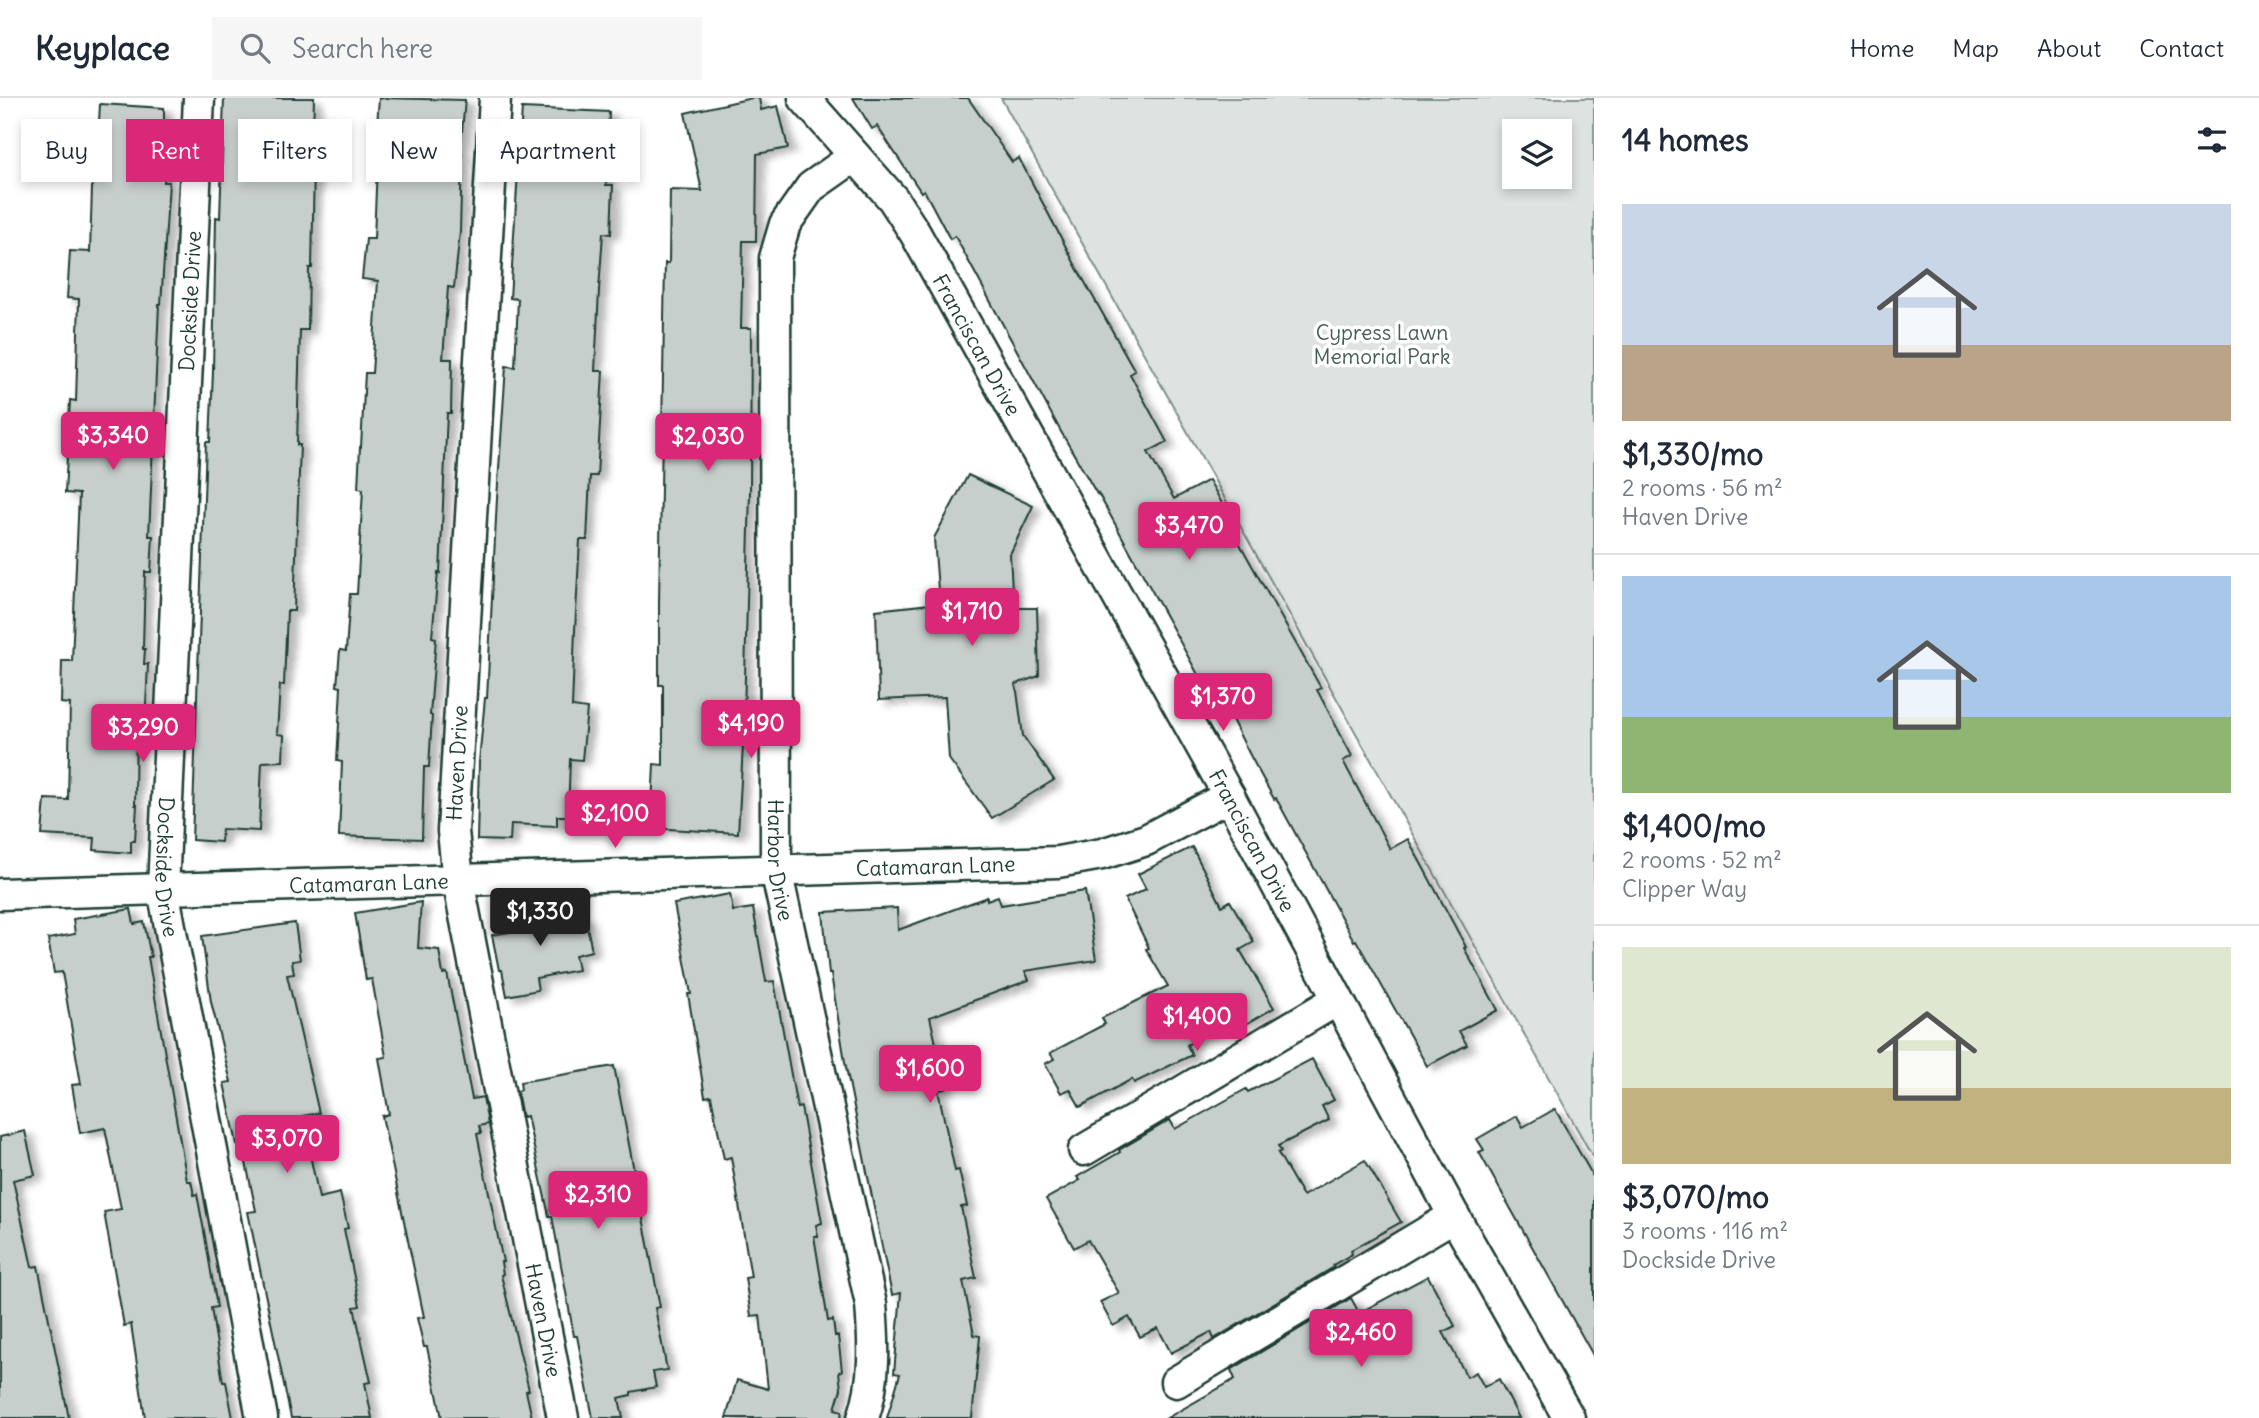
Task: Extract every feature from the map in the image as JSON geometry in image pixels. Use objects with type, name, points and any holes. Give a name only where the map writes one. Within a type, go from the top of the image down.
[{"type":"street","name":"Dockside Drive","points":[[199,98],[163,889],[262,1418]]},
{"type":"street","name":"Haven Drive","points":[[495,98],[453,831],[458,880],[563,1418]]},
{"type":"street","name":"Franciscan Drive","points":[[804,98],[893,199],[915,233],[1229,796],[1454,1216],[1569,1418]]},
{"type":"street","name":"Harbor Drive","points":[[855,156],[811,187],[785,224],[775,258],[776,870],[871,1304],[875,1351],[870,1399],[863,1418]]},
{"type":"street","name":"Catamaran Lane","points":[[0,894],[1058,862],[1102,854],[1146,840],[1229,796]]},
{"type":"street","points":[[1084,1150],[1337,1000]]},
{"type":"street","points":[[1176,1382],[1454,1216]]},
{"type":"green space","name":"Cypress Lawn Memorial Park","points":[[1001,98],[1594,98],[1594,1159]]},
{"type":"building","points":[[224,98],[314,98],[313,119],[238,119],[238,182],[314,182],[312,268],[309,268],[308,330],[300,330],[297,445],[300,445],[294,611],[287,611],[284,685],[280,685],[277,734],[284,735],[283,761],[262,762],[259,831],[222,829],[221,842],[192,840],[206,442],[210,442],[213,371],[216,217],[220,218],[221,182],[224,182]]},
{"type":"building","points":[[379,98],[465,100],[462,132],[462,119],[377,119]]},
{"type":"building","points":[[759,98],[761,110],[778,106],[788,148],[757,154],[756,241],[743,241],[741,328],[751,328],[744,714],[748,714],[748,746],[743,746],[738,833],[651,828],[654,764],[663,765],[659,601],[665,263],[669,263],[670,190],[702,191],[685,113]]},
{"type":"building","points":[[853,98],[968,98],[1012,162],[1019,158],[1135,371],[1130,374],[1167,442],[1148,452],[1174,499],[1209,480],[1223,505],[1219,507],[1321,688],[1317,690],[1352,756],[1343,761],[1390,849],[1408,839],[1498,1010],[1459,1031],[1467,1045],[1427,1066],[1356,940],[1354,941],[1276,798],[1274,799],[1220,696],[1212,700],[1098,493],[1060,430],[955,236],[950,239],[924,190],[921,192],[877,126],[872,129]]},
{"type":"building","points":[[100,104],[164,108],[164,119],[126,119],[126,182],[169,182],[159,304],[149,536],[153,536],[151,572],[145,572],[143,649],[144,664],[148,664],[146,706],[136,706],[137,805],[135,841],[131,841],[131,853],[94,850],[95,838],[42,835],[45,799],[68,800],[70,704],[61,703],[62,661],[72,661],[79,494],[65,493],[70,400],[76,401],[79,299],[67,298],[70,251],[90,252],[92,182],[112,182],[112,119],[99,119]]},
{"type":"building","points":[[522,108],[609,112],[609,119],[521,119]]},
{"type":"building","points":[[376,182],[461,182],[460,232],[454,288],[448,287],[443,359],[452,359],[451,413],[447,413],[440,573],[438,572],[432,637],[436,638],[432,716],[429,767],[424,767],[422,839],[339,836],[342,762],[337,761],[341,687],[337,686],[340,650],[346,651],[350,594],[357,594],[363,489],[358,488],[360,447],[365,373],[372,373],[378,281],[362,279],[366,239],[374,239]]},
{"type":"building","points":[[517,182],[606,182],[606,185],[613,185],[611,234],[603,233],[599,290],[595,371],[603,371],[597,476],[590,476],[587,540],[580,540],[575,630],[572,707],[587,709],[582,760],[570,759],[568,816],[557,816],[557,826],[511,824],[510,841],[477,840],[479,762],[487,698],[506,366],[515,367],[518,299],[510,298]]},
{"type":"building","points":[[968,475],[1033,506],[1010,554],[1013,608],[1037,608],[1039,676],[1016,684],[1023,736],[1054,780],[992,818],[949,759],[945,697],[879,700],[876,610],[939,603],[934,538]]},
{"type":"building","points":[[1192,847],[1222,906],[1230,901],[1254,942],[1240,950],[1274,1008],[1246,1024],[1241,1014],[1187,1045],[1192,1055],[1134,1083],[1132,1079],[1080,1107],[1070,1089],[1061,1093],[1045,1064],[1054,1059],[1050,1053],[1105,1024],[1102,1018],[1168,986],[1146,949],[1149,948],[1125,899],[1146,889],[1138,874]]},
{"type":"building","points":[[1085,891],[1096,960],[1025,971],[1029,980],[930,1017],[946,1089],[938,1090],[955,1171],[959,1170],[967,1206],[961,1207],[976,1278],[963,1281],[974,1335],[980,1336],[972,1418],[887,1418],[900,1374],[894,1373],[901,1293],[892,1295],[880,1237],[829,974],[823,912],[897,908],[898,930],[987,897],[987,900],[998,896],[1001,905]]},
{"type":"building","points":[[730,894],[733,911],[753,908],[766,982],[774,981],[797,1108],[801,1107],[822,1223],[816,1225],[818,1236],[814,1236],[828,1321],[833,1320],[835,1336],[838,1336],[842,1371],[839,1372],[841,1389],[835,1409],[842,1411],[841,1418],[726,1418],[737,1380],[768,1389],[760,1315],[751,1316],[745,1278],[751,1277],[731,1157],[724,1159],[711,1096],[705,1097],[688,994],[691,994],[674,904]]},
{"type":"building","points":[[421,902],[418,948],[439,950],[443,974],[447,973],[472,1099],[483,1097],[488,1124],[479,1126],[481,1133],[477,1134],[503,1262],[501,1275],[529,1390],[526,1391],[532,1418],[442,1418],[427,1347],[424,1347],[417,1318],[424,1317],[382,1116],[389,1114],[379,1058],[386,1057],[372,979],[366,980],[355,913]]},
{"type":"building","points":[[562,907],[565,921],[585,916],[592,951],[575,955],[578,970],[536,978],[538,990],[507,996],[492,935],[515,931],[512,917]]},
{"type":"building","points":[[131,909],[134,924],[144,922],[187,1181],[191,1181],[194,1195],[197,1194],[204,1231],[217,1307],[211,1308],[223,1382],[226,1382],[233,1418],[145,1418],[131,1324],[124,1326],[104,1212],[121,1209],[105,1128],[80,1133],[72,1085],[81,1084],[62,972],[54,973],[48,939],[75,934],[73,919]]},
{"type":"building","points":[[295,923],[300,960],[292,961],[294,974],[287,975],[319,1113],[302,1116],[319,1198],[340,1193],[348,1228],[344,1229],[360,1306],[354,1307],[371,1382],[365,1383],[372,1418],[291,1418],[248,1212],[256,1211],[242,1143],[237,1144],[224,1083],[231,1082],[211,1002],[202,936]]},
{"type":"building","points":[[1312,1059],[1334,1100],[1322,1106],[1329,1120],[1278,1146],[1281,1151],[1278,1153],[1303,1196],[1365,1160],[1401,1222],[1351,1250],[1352,1254],[1333,1265],[1334,1267],[1214,1339],[1211,1332],[1171,1353],[1158,1328],[1140,1337],[1129,1317],[1113,1326],[1100,1302],[1119,1293],[1088,1240],[1074,1248],[1046,1199],[1080,1180],[1077,1177],[1170,1120],[1175,1129],[1246,1089],[1248,1092]]},
{"type":"building","points":[[614,1066],[660,1307],[655,1308],[667,1370],[653,1372],[656,1387],[631,1392],[631,1395],[619,1398],[623,1418],[593,1418],[577,1336],[574,1336],[552,1216],[549,1216],[527,1116],[522,1117],[517,1091],[521,1090],[520,1082]]},
{"type":"building","points":[[1555,1109],[1594,1178],[1594,1357],[1479,1152],[1484,1150],[1477,1139],[1517,1116],[1523,1127]]},
{"type":"building","points":[[25,1131],[35,1175],[13,1180],[32,1267],[38,1266],[69,1418],[0,1418],[0,1137]]},
{"type":"building","points":[[1428,1276],[1455,1326],[1443,1332],[1467,1377],[1476,1372],[1484,1387],[1499,1379],[1519,1418],[1167,1418],[1235,1379],[1231,1370],[1351,1298],[1359,1313]]}]
